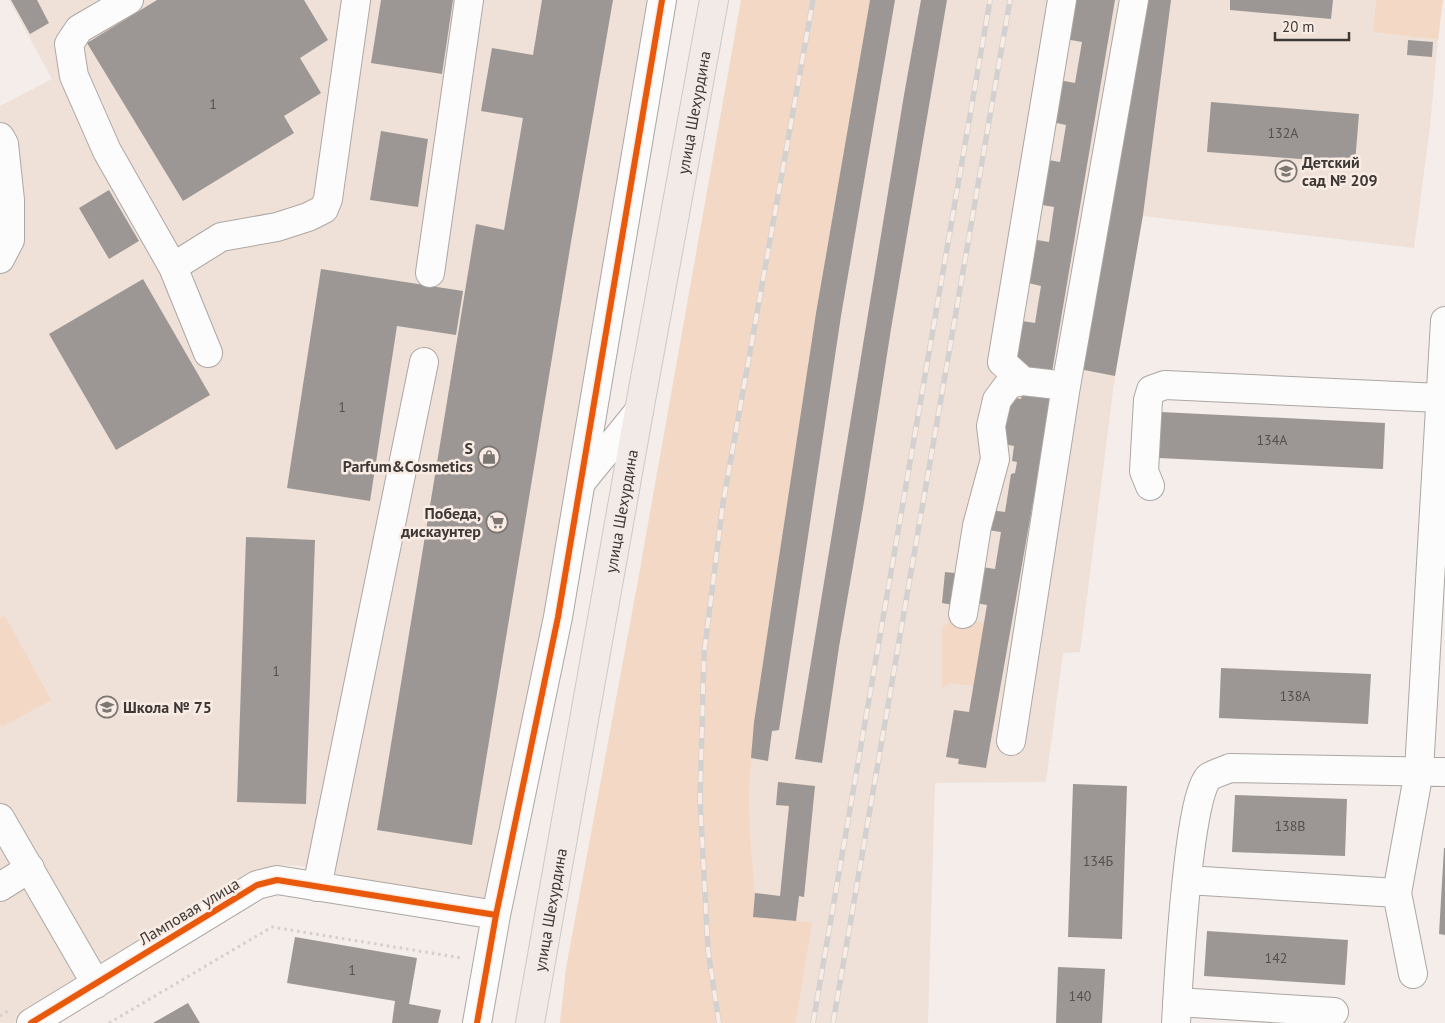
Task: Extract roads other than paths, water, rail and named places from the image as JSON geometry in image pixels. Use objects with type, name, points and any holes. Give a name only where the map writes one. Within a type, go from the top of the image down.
[{"type":"main road","name":"улица Шехурдина","points":[[530,1023],[714,0]]},
{"type":"street","points":[[129,0],[79,30],[69,44],[74,76],[108,151],[173,266],[208,353]]},
{"type":"street","points":[[173,266],[221,237],[277,227],[308,217],[324,209],[328,199],[356,0]]},
{"type":"street","points":[[430,273],[469,0]]},
{"type":"street","points":[[477,1023],[496,916],[558,617],[662,0]]},
{"type":"street","points":[[1023,381],[1002,362],[1062,0]]},
{"type":"street","points":[[1011,741],[1066,386],[1134,0]]},
{"type":"street","points":[[0,137],[4,144],[10,200],[10,240],[0,259]]},
{"type":"street","points":[[1413,974],[1397,893],[1432,772],[1440,469],[1440,398],[1445,322]]},
{"type":"street","points":[[317,887],[424,362]]},
{"type":"street","points":[[964,614],[977,526],[995,459],[991,426],[997,400],[1009,384],[1023,381],[1066,386]]},
{"type":"street","points":[[1150,486],[1144,470],[1148,400],[1152,390],[1158,387],[1165,385],[1440,398]]},
{"type":"street","points":[[581,482],[639,411]]},
{"type":"street","points":[[1334,1012],[1176,1012],[1186,880],[1199,796],[1208,777],[1230,768],[1432,772]]},
{"type":"street","points":[[0,818],[96,984]]},
{"type":"street","points":[[0,887],[30,868]]},
{"type":"street","name":"Ламповая улица","points":[[31,1023],[257,885],[277,880],[496,916]]},
{"type":"street","points":[[1186,880],[1397,893]]},
{"type":"railway","points":[[719,1023],[708,950],[700,799],[704,654],[723,503],[813,0]]},
{"type":"railway","points":[[813,1023],[990,0]]},
{"type":"railway","points":[[833,1023],[1010,0]]},
{"type":"place","name":"Детский сад № 209","points":[[1286,171]]},
{"type":"place","name":"S Parfum&Cosmetics","points":[[489,457]]},
{"type":"place","name":"Победа, дискаунтер","points":[[497,522]]},
{"type":"place","name":"Школа № 75","points":[[107,707]]}]
